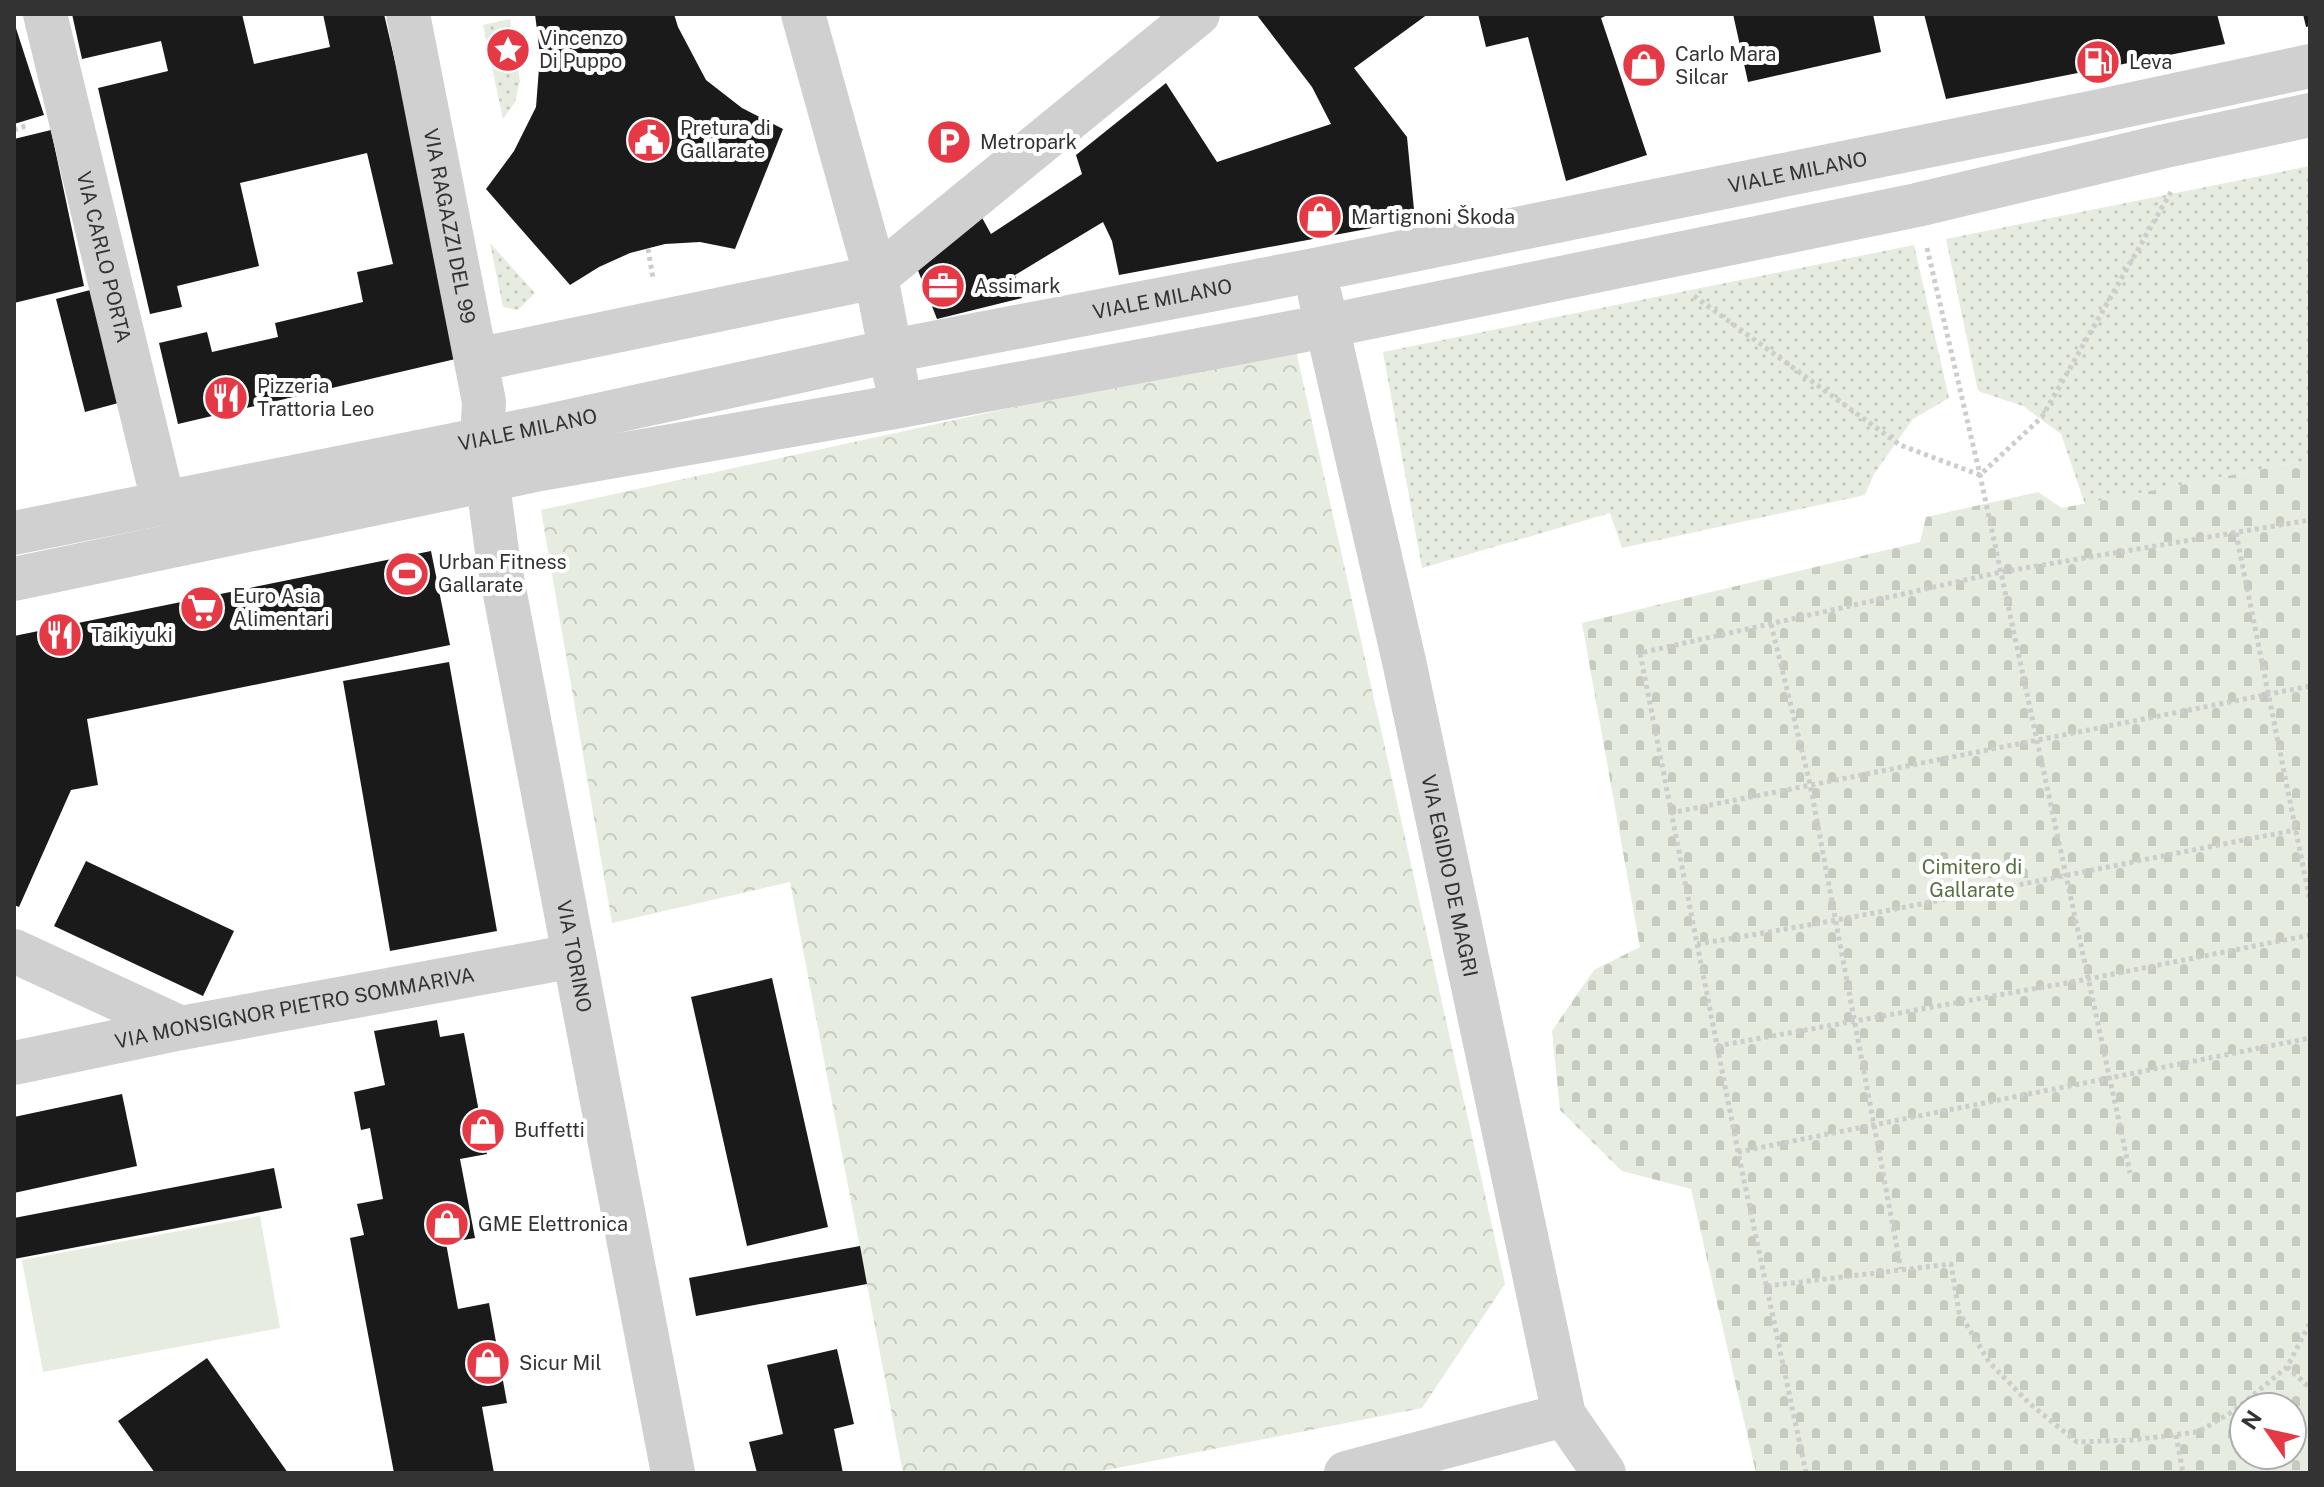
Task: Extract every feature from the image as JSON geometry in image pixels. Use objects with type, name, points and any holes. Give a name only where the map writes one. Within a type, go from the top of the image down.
[{"type":"street","name":"VIA CARLO PORTA","points":[[45,14],[163,501]]},
{"type":"street","name":"VIA RAGAZZI DEL 99","points":[[408,14],[484,402],[485,459]]},
{"type":"street","points":[[803,14],[876,277],[900,406]]},
{"type":"street","points":[[476,360],[876,277],[1198,14]]},
{"type":"street","name":"VIALE MILANO","points":[[14,579],[891,351],[1314,270],[2310,66]]},
{"type":"street","points":[[2105,110],[2116,158]]},
{"type":"street","name":"VIALE MILANO","points":[[14,533],[163,501],[900,406],[1327,326],[1917,205],[2310,115]]},
{"type":"street","name":"VIA EGIDIO DE MAGRI","points":[[1314,270],[1407,676],[1564,1415],[1604,1473]]},
{"type":"street","name":"VIA TORINO","points":[[485,459],[497,552],[673,1473]]},
{"type":"street","points":[[14,951],[181,1028]]},
{"type":"street","name":"VIA MONSIGNOR PIETRO SOMMARIVA","points":[[14,1063],[181,1028],[574,956]]},
{"type":"street","points":[[1346,1473],[1564,1415]]},
{"type":"path","points":[[1980,475],[2042,417],[2173,189],[2165,146]]},
{"type":"path","points":[[1917,205],[1980,475],[2130,1173]]},
{"type":"path","points":[[648,249],[653,276]]},
{"type":"path","points":[[1672,253],[1690,292],[1875,427],[1900,445],[1980,475]]},
{"type":"path","points":[[1806,1473],[1738,1152],[1640,653],[2001,572],[2310,520]]},
{"type":"path","points":[[2236,533],[2310,901]]},
{"type":"path","points":[[1771,624],[1810,784],[1901,1269]]},
{"type":"path","points":[[1670,813],[2310,686]]},
{"type":"path","points":[[1697,944],[1836,922],[2066,873],[2296,830]]},
{"type":"path","points":[[1717,1046],[2088,979],[2310,935]]},
{"type":"path","points":[[1738,1152],[2310,1038]]},
{"type":"path","points":[[1767,1286],[1951,1264],[1959,1312],[1989,1362],[2030,1404],[2077,1442],[2132,1440],[2198,1432],[2235,1410],[2287,1367],[2310,1323]]},
{"type":"path","points":[[2287,1367],[2310,1388]]},
{"type":"path","points":[[2176,1435],[2183,1473]]},
{"type":"green space","points":[[510,19],[520,81],[515,102],[503,119],[483,25]]},
{"type":"green space","points":[[2310,166],[2310,460],[2085,504],[2061,434],[2023,406],[1978,391],[1946,239]]},
{"type":"green space","points":[[490,243],[535,293],[518,310],[503,307]]},
{"type":"green space","points":[[1914,245],[1949,398],[1913,419],[1874,474],[1865,495],[1622,548],[1610,513],[1422,568],[1383,352]]},
{"type":"green space","points":[[1295,346],[1505,1284],[1422,1408],[1092,1473],[903,1473],[790,882],[612,923],[541,510]]},
{"type":"green space","name":"Cimitero di Gallarate","points":[[2310,460],[2310,1473],[1756,1473],[1691,1189],[1622,1171],[1560,1110],[1552,1031],[1594,970],[1640,947],[1582,623],[1920,542],[1926,517],[2038,492],[2062,508]]},
{"type":"green space","points":[[260,1216],[280,1328],[43,1372],[22,1260]]},
{"type":"building","points":[[72,14],[242,14],[254,64],[330,47],[323,14],[384,14],[464,357],[178,424],[159,343],[207,332],[212,352],[278,337],[275,323],[363,302],[357,272],[393,264],[367,153],[240,183],[259,266],[177,286],[182,307],[150,314],[98,88],[168,71],[161,41],[82,59]]},
{"type":"building","name":"Pretura di Gallarate","points":[[535,14],[674,14],[706,80],[742,108],[783,129],[735,249],[700,242],[665,244],[630,253],[570,285],[486,189],[514,151],[536,107],[540,55]]},
{"type":"building","points":[[1256,14],[1428,14],[1354,68],[1407,137],[1415,220],[1119,275],[1112,241],[1103,222],[1015,275],[1022,298],[937,319],[917,268],[980,214],[991,234],[1082,174],[1076,155],[1166,83],[1217,162],[1331,124],[1312,87]]},
{"type":"building","points":[[1478,14],[1610,14],[1601,18],[1647,155],[1566,181],[1528,37],[1486,47]]},
{"type":"building","points":[[1733,14],[1873,14],[1881,52],[1748,82]]},
{"type":"building","points":[[1924,14],[2217,14],[2225,44],[1946,99]]},
{"type":"building","points":[[2303,14],[2310,14],[2310,26],[2306,27]]},
{"type":"building","points":[[14,22],[44,115],[14,124]]},
{"type":"building","points":[[51,130],[84,286],[14,303],[14,139]]},
{"type":"building","points":[[94,289],[122,402],[85,412],[56,299]]},
{"type":"building","points":[[431,551],[450,645],[87,719],[98,785],[71,790],[19,907],[14,905],[14,636]]},
{"type":"building","points":[[449,662],[497,931],[390,951],[343,681]]},
{"type":"building","points":[[86,861],[234,931],[203,996],[54,926]]},
{"type":"building","points":[[772,978],[828,1227],[747,1246],[691,997]]},
{"type":"building","points":[[437,1020],[440,1037],[464,1033],[487,1154],[460,1159],[475,1238],[446,1243],[458,1309],[489,1303],[507,1403],[482,1407],[494,1473],[394,1473],[350,1238],[364,1235],[357,1204],[383,1199],[370,1128],[361,1130],[354,1092],[385,1085],[374,1031]]},
{"type":"building","points":[[122,1094],[137,1166],[14,1193],[14,1117]]},
{"type":"building","points":[[274,1168],[282,1208],[14,1259],[14,1218]]},
{"type":"building","points":[[860,1246],[867,1284],[696,1316],[689,1278]]},
{"type":"building","points":[[837,1349],[854,1424],[834,1429],[843,1473],[757,1473],[749,1442],[783,1434],[767,1365]]},
{"type":"building","points":[[207,1358],[288,1473],[155,1473],[118,1421]]},
{"type":"place","name":"Vincenzo Di Puppo","points":[[508,50]]},
{"type":"place","name":"Leva","points":[[2098,62]]},
{"type":"place","name":"Carlo Mara Silcar","points":[[1644,65]]},
{"type":"place","name":"Pretura di Gallarate","points":[[649,140]]},
{"type":"place","name":"Metropark","points":[[949,142]]},
{"type":"place","name":"Martignoni Škoda","points":[[1320,217]]},
{"type":"place","name":"Assimark","points":[[943,286]]},
{"type":"place","name":"Pizzeria Trattoria Leo","points":[[226,398]]},
{"type":"place","name":"Urban Fitness Gallarate","points":[[407,574]]},
{"type":"place","name":"Euro Asia Alimentari","points":[[202,608]]},
{"type":"place","name":"Taikiyuki","points":[[60,635]]},
{"type":"place","name":"Buffetti","points":[[483,1130]]},
{"type":"place","name":"GME Elettronica","points":[[447,1224]]},
{"type":"place","name":"Sicur Mil","points":[[488,1363]]}]
